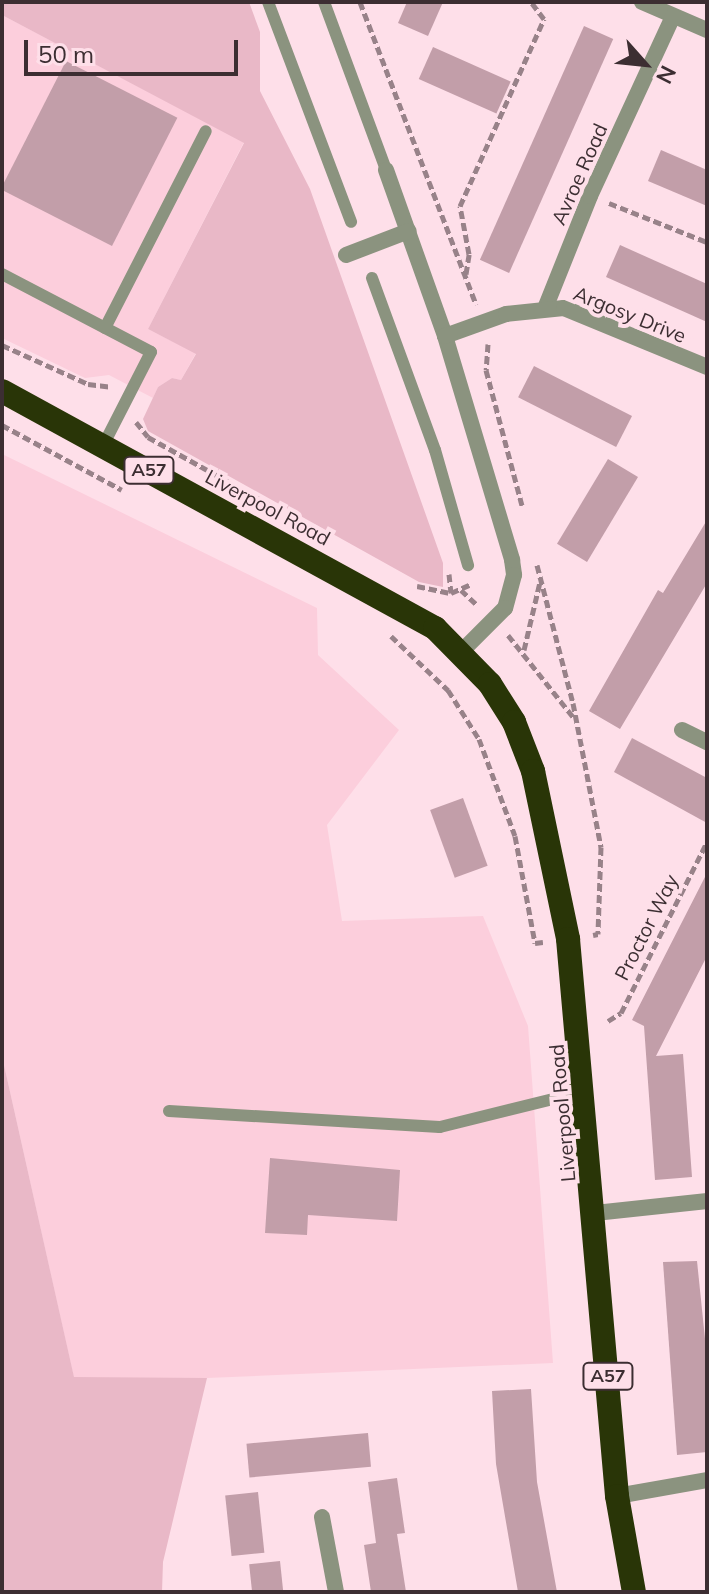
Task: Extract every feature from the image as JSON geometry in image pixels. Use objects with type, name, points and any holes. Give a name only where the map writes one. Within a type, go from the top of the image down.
[{"type":"highway","name":"Liverpool Road","points":[[2,391],[424,621],[462,651],[514,722],[533,771],[568,939],[585,1091],[617,1496],[634,1592]]},
{"type":"street","points":[[642,2],[707,30]]},
{"type":"street","name":"Avroe Road","points":[[546,306],[590,196],[673,16]]},
{"type":"street","points":[[386,170],[445,336],[502,518],[514,575],[505,608],[462,651]]},
{"type":"street","points":[[346,255],[409,231]]},
{"type":"street","name":"Argosy Drive","points":[[445,336],[546,306],[581,313],[707,367]]},
{"type":"street","points":[[682,730],[707,742]]},
{"type":"street","points":[[595,1213],[707,1201]]},
{"type":"street","points":[[617,1496],[707,1480]]},
{"type":"street","points":[[322,1517],[336,1592]]},
{"type":"lane","points":[[268,2],[351,222]]},
{"type":"lane","points":[[324,2],[386,170]]},
{"type":"lane","points":[[105,328],[206,131]]},
{"type":"lane","points":[[2,274],[151,352],[103,446]]},
{"type":"lane","points":[[372,278],[435,450],[468,565]]},
{"type":"lane","points":[[169,1111],[440,1127],[585,1091]]},
{"type":"path","points":[[360,2],[474,299]]},
{"type":"path","points":[[466,275],[469,254],[460,206],[544,19],[531,2]]},
{"type":"path","points":[[590,196],[707,242]]},
{"type":"path","points":[[2,345],[88,384],[113,388]]},
{"type":"path","points":[[489,347],[486,370],[525,519]]},
{"type":"path","points":[[140,414],[136,422],[148,437],[282,512]]},
{"type":"path","points":[[2,425],[132,495]]},
{"type":"path","points":[[533,548],[577,722],[601,847],[598,934]]},
{"type":"path","points":[[541,578],[537,612],[524,650],[577,722]]},
{"type":"path","points":[[408,583],[451,593],[469,585]]},
{"type":"path","points":[[385,632],[448,690],[479,739],[515,836],[535,943]]},
{"type":"path","name":"Proctor Way","points":[[608,1021],[621,1013],[707,842]]},
{"type":"shaded area","points":[[2,2],[249,2],[260,32],[260,91],[310,189],[443,563],[443,587],[419,582],[148,431],[143,419],[158,387],[172,378],[181,380],[196,354],[148,329],[244,143],[2,15]]},
{"type":"shaded area","points":[[2,15],[244,142],[148,329],[196,353],[181,380],[172,378],[158,387],[153,398],[109,375],[85,378],[2,338]]},
{"type":"shaded area","points":[[2,454],[317,608],[318,655],[399,730],[327,825],[342,921],[483,916],[528,1026],[553,1363],[207,1378],[74,1378],[2,1056]]},
{"type":"shaded area","points":[[2,1056],[74,1377],[207,1378],[163,1562],[162,1592],[2,1592]]},
{"type":"building","points":[[407,2],[443,2],[428,36],[398,23]]},
{"type":"building","points":[[584,26],[613,39],[509,273],[480,260]]},
{"type":"building","points":[[433,47],[511,82],[496,114],[419,79]]},
{"type":"building","points":[[66,61],[177,118],[112,246],[2,190]]},
{"type":"building","points":[[661,150],[707,170],[707,206],[648,181]]},
{"type":"building","points":[[620,245],[707,284],[707,322],[606,277]]},
{"type":"building","points":[[534,366],[632,416],[616,447],[518,397]]},
{"type":"building","points":[[608,459],[638,477],[587,562],[557,544]]},
{"type":"building","points":[[707,520],[707,583],[620,729],[589,711],[658,590],[663,593]]},
{"type":"building","points":[[632,738],[707,778],[707,823],[614,772]]},
{"type":"building","points":[[463,798],[488,866],[455,878],[430,810]]},
{"type":"building","points":[[707,873],[707,956],[656,1056],[683,1054],[692,1177],[655,1180],[644,1026],[632,1020]]},
{"type":"building","points":[[270,1158],[400,1170],[397,1221],[308,1215],[307,1235],[265,1233]]},
{"type":"building","points":[[697,1261],[707,1358],[707,1452],[677,1455],[663,1262]]},
{"type":"building","points":[[531,1389],[537,1482],[557,1592],[518,1592],[496,1464],[492,1391]]},
{"type":"building","points":[[368,1433],[371,1467],[249,1478],[246,1444]]},
{"type":"building","points":[[397,1478],[405,1533],[397,1534],[406,1592],[371,1592],[364,1545],[376,1543],[368,1482]]},
{"type":"building","points":[[258,1492],[264,1553],[232,1556],[225,1495]]},
{"type":"building","points":[[280,1561],[283,1592],[252,1592],[249,1564]]}]
